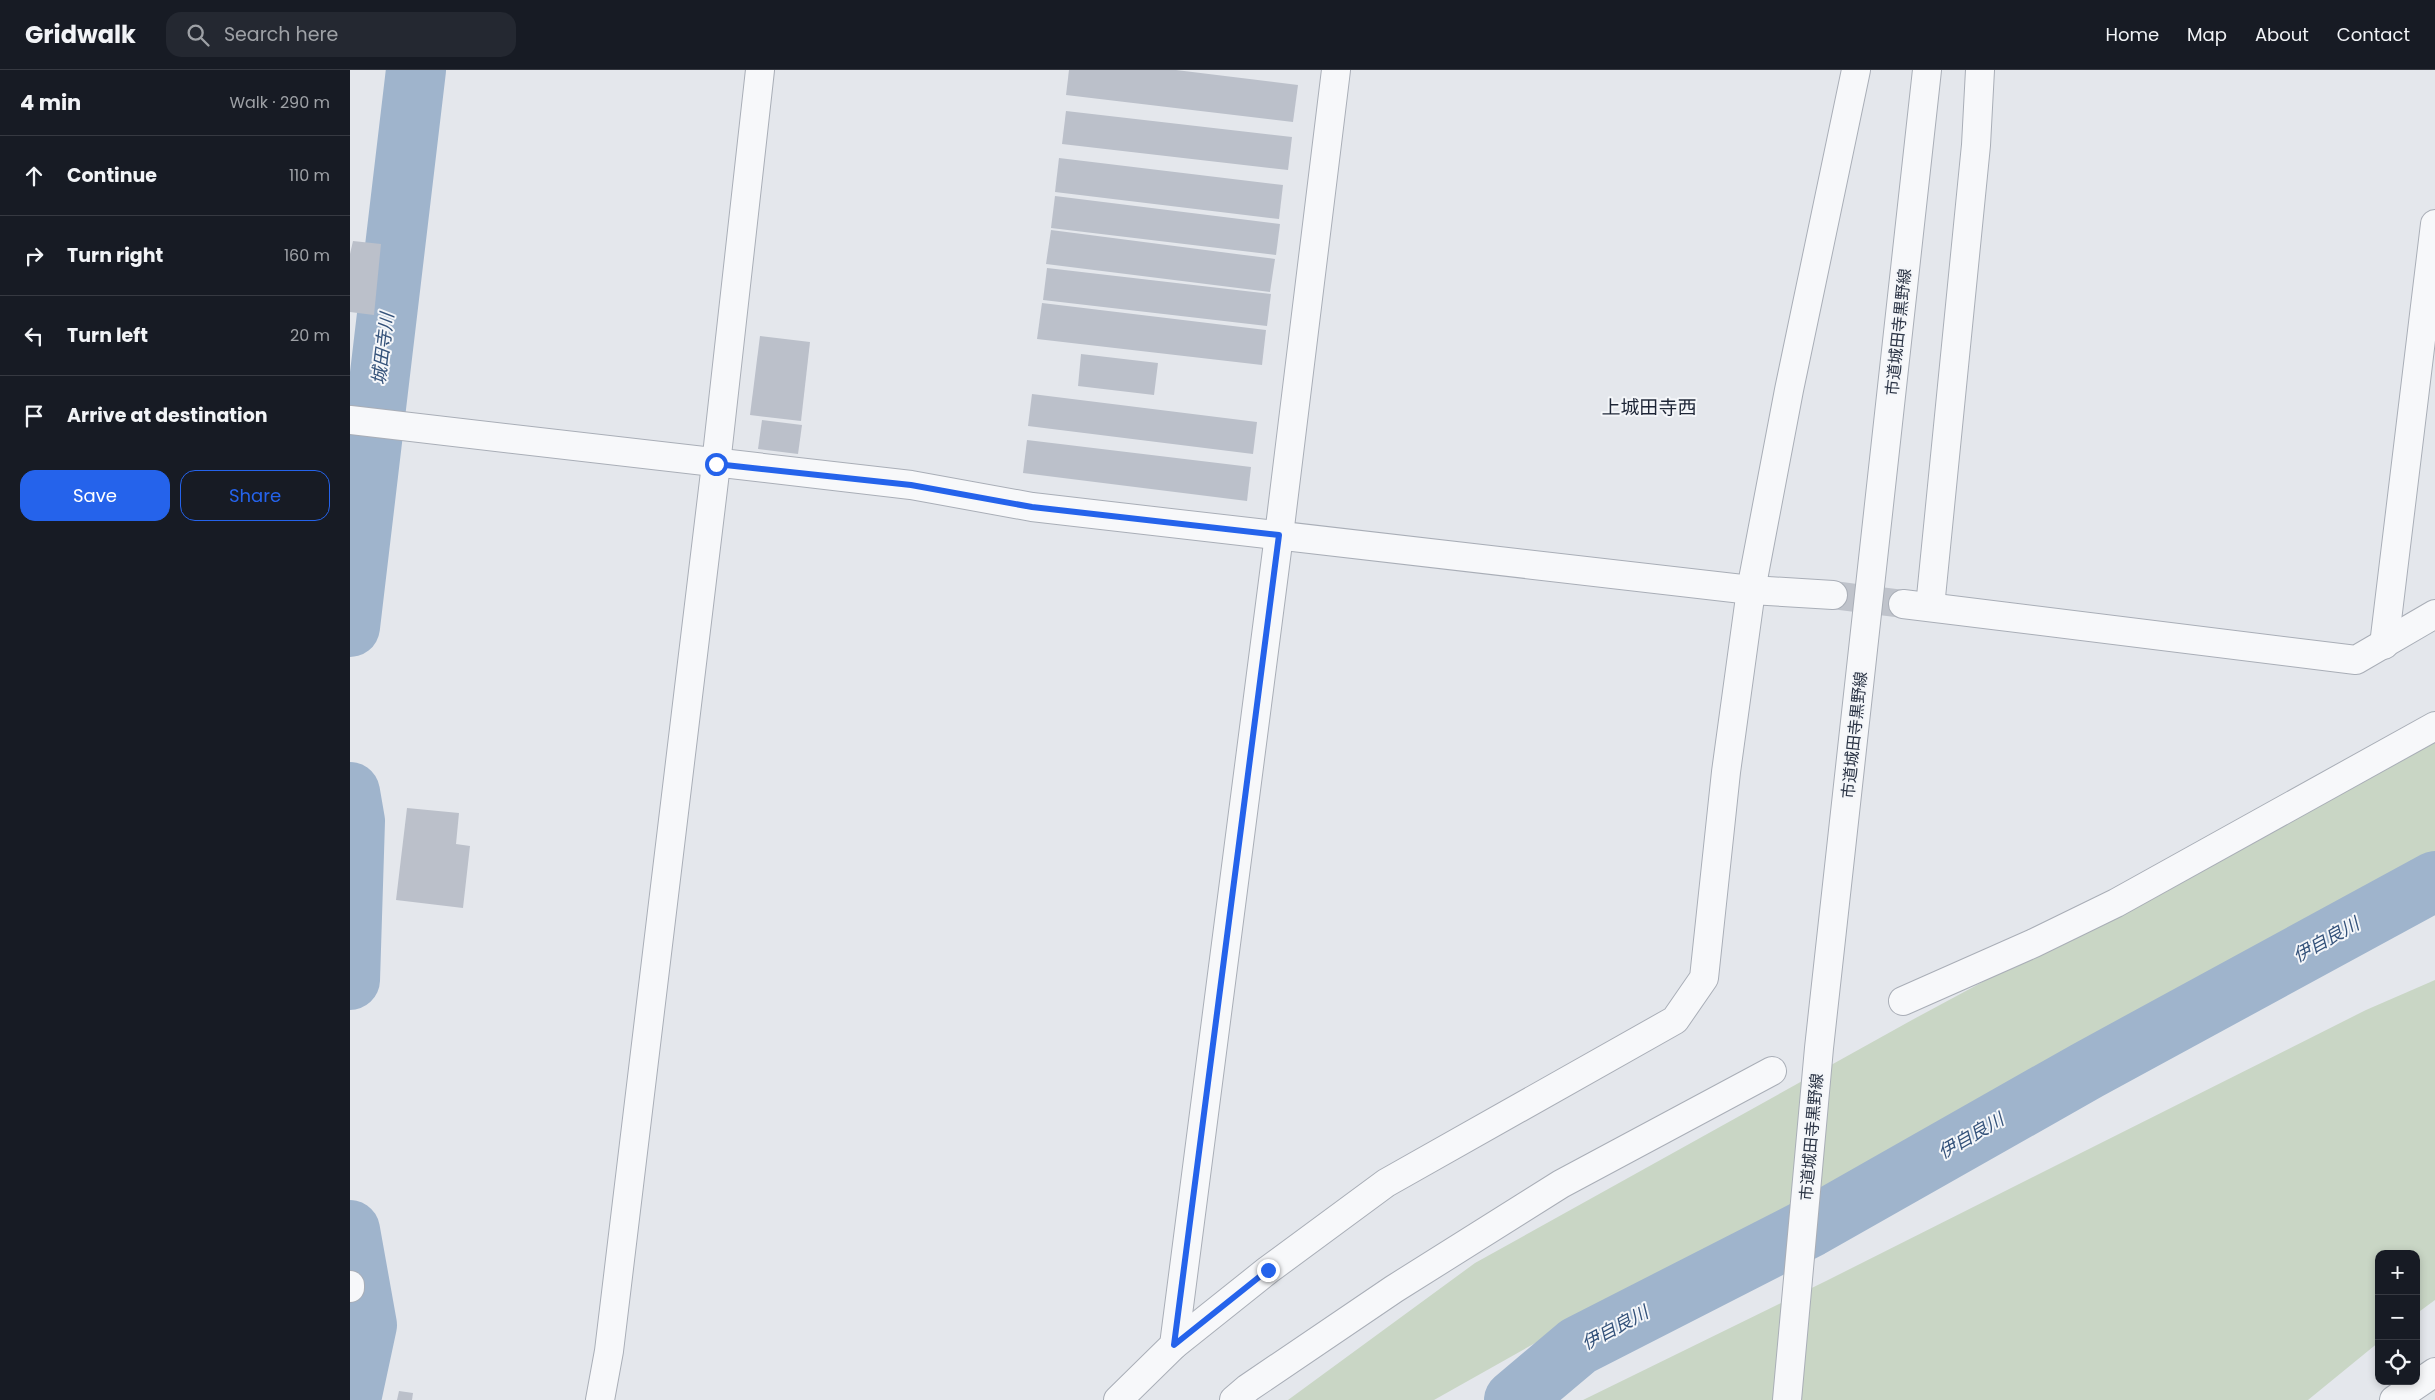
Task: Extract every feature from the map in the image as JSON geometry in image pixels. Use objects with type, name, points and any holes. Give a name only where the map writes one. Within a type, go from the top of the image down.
[{"type":"street","points":[[600,1400],[610,1341],[716,464],[760,70]]},
{"type":"street","points":[[1174,1345],[1279,535],[1336,70]]},
{"type":"street","points":[[1118,1400],[1174,1345],[1268,1270],[1386,1183],[1675,1020],[1704,978],[1726,772],[1751,590],[1789,390],[1856,70]]},
{"type":"street","name":"市道城田寺黒野線","points":[[1786,1400],[1819,1048],[1926,70]]},
{"type":"street","points":[[1930,607],[1975,155],[1980,70]]},
{"type":"street","points":[[2384,645],[2435,224]]},
{"type":"street","points":[[350,420],[716,464],[911,485],[1032,507],[1751,590],[1833,595]]},
{"type":"street","points":[[1903,604],[2356,660],[2435,614]]},
{"type":"street","points":[[1902,1001],[2034,943],[2116,903],[2435,726]]},
{"type":"street","points":[[1234,1400],[1248,1388],[1394,1289],[1561,1184],[1772,1071]]},
{"type":"street","points":[[2394,1400],[2435,1372]]},
{"type":"green space","points":[[2435,738],[2435,871],[2172,1004],[2033,1086],[1649,1279],[1434,1400],[1288,1400],[1475,1263],[1912,1020]]},
{"type":"green space","points":[[2435,980],[2435,1300],[2420,1311],[2420,1250],[2375,1250],[2375,1345],[2308,1400],[1583,1400],[1826,1281],[2366,1010]]},
{"type":"building","points":[[1069,70],[1176,70],[1298,85],[1293,122],[1066,95]]},
{"type":"building","points":[[1066,111],[1292,137],[1288,170],[1062,144]]},
{"type":"building","points":[[1059,158],[1283,185],[1279,219],[1055,192]]},
{"type":"building","points":[[1055,196],[1280,224],[1276,255],[1051,228]]},
{"type":"building","points":[[1051,230],[1275,259],[1270,292],[1046,264]]},
{"type":"building","points":[[353,241],[381,244],[374,315],[350,312],[350,254]]},
{"type":"building","points":[[1047,268],[1271,294],[1267,326],[1043,300]]},
{"type":"building","points":[[1042,303],[1266,330],[1262,365],[1037,339]]},
{"type":"building","points":[[760,336],[810,342],[801,421],[750,415]]},
{"type":"building","points":[[1081,354],[1158,363],[1154,395],[1078,386]]},
{"type":"building","points":[[1032,394],[1257,422],[1253,454],[1028,426]]},
{"type":"building","points":[[762,420],[802,425],[798,454],[758,449]]},
{"type":"building","points":[[1027,440],[1251,467],[1247,501],[1023,473]]},
{"type":"building","points":[[407,808],[459,813],[456,844],[470,846],[463,908],[396,900]]},
{"type":"building","points":[[399,1391],[413,1393],[412,1400],[397,1400]]},
{"type":"waterway","name":"城田寺川","points":[[350,627],[416,70]]},
{"type":"waterway","name":"城田寺川","points":[[350,792],[355,821],[350,980]]},
{"type":"waterway","name":"伊自良川","points":[[1514,1400],[1578,1346],[1811,1227],[2088,1070],[2435,881]]},
{"type":"waterway","name":"城田寺川","points":[[350,1230],[367,1325],[352,1395]]},
{"type":"tunnel","points":[[1833,595],[1903,604]]},
{"type":"district","name":"上城田寺西","points":[[1649,407]]},
{"type":"route","points":[[716,464],[911,485],[1032,507],[1279,535],[1174,1345],[1268,1270]]}]
